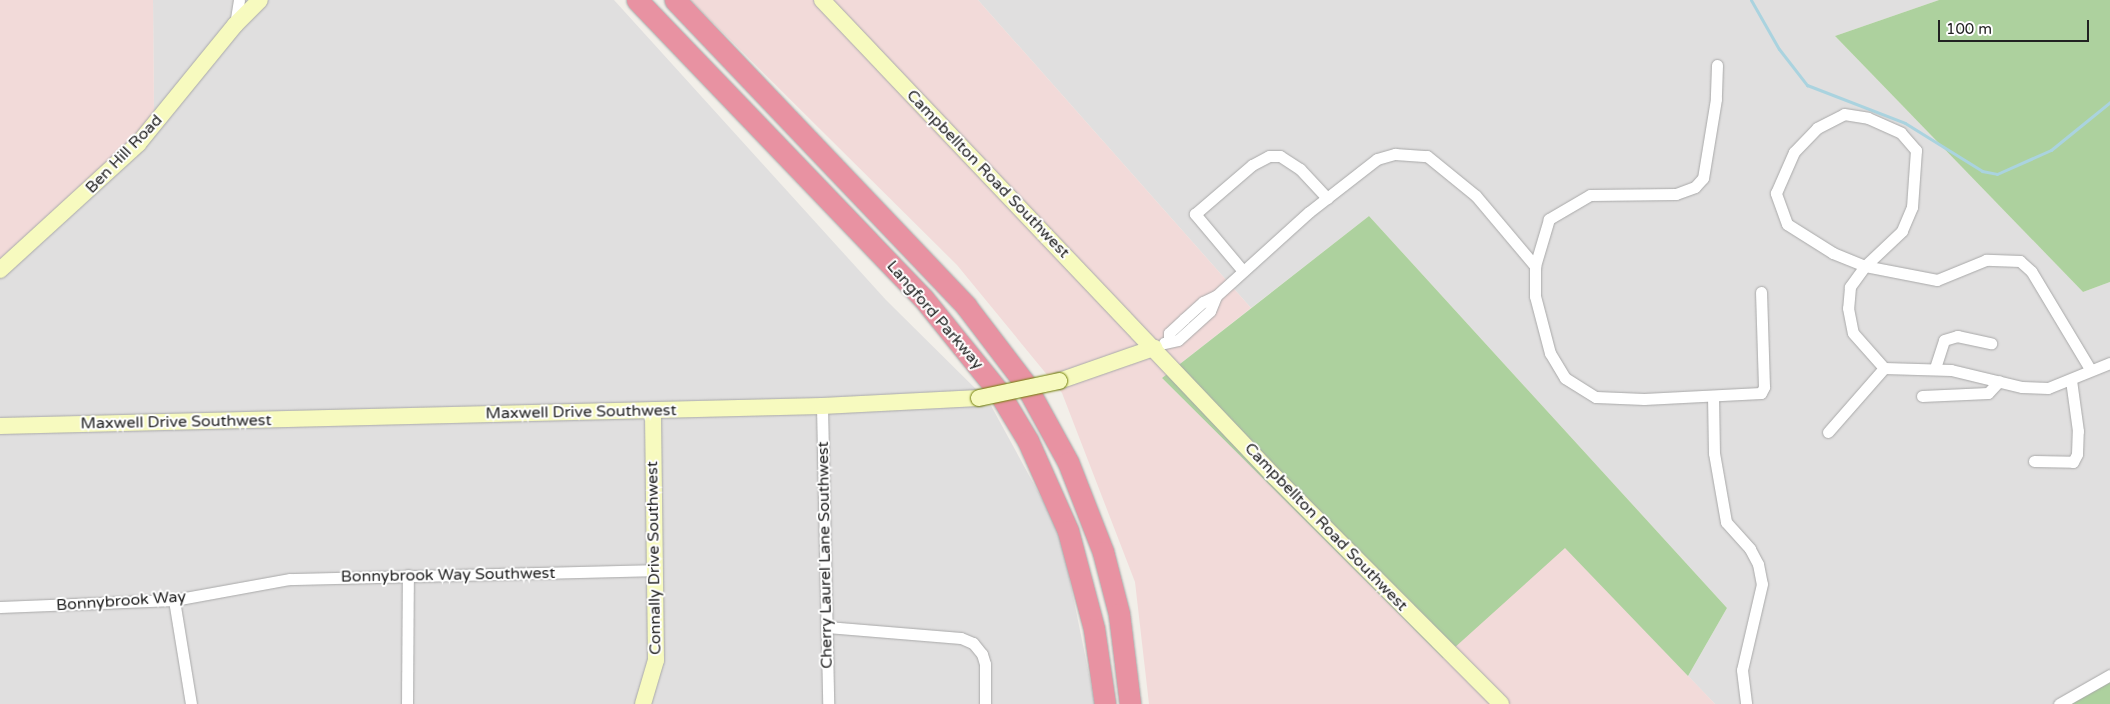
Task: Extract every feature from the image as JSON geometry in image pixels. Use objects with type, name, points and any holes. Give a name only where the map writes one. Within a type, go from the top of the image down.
[{"type":"highway","name":"Langford Parkway","points":[[637,0],[923,298],[998,391],[1028,441],[1068,531],[1094,629],[1105,704]]},
{"type":"highway","name":"Langford Parkway","points":[[675,0],[966,306],[1028,389],[1068,462],[1103,552],[1119,614],[1130,704]]},
{"type":"street","points":[[235,25],[239,0]]},
{"type":"street","name":"Ben Hill Road","points":[[0,270],[138,144],[235,25],[260,0]]},
{"type":"street","name":"Campbellton Road Southwest","points":[[822,0],[1282,484],[1501,704]]},
{"type":"street","points":[[1717,65],[1716,99],[1702,178],[1696,186],[1676,194],[1590,195],[1571,204],[1549,219],[1535,266],[1538,305],[1550,353],[1565,378],[1596,397],[1644,399],[1713,396],[1763,391],[1761,292]]},
{"type":"street","points":[[2090,369],[2031,271],[2020,261],[1986,260],[1937,280],[1865,266],[1833,253],[1787,224],[1776,192],[1794,152],[1817,128],[1844,114],[1868,118],[1901,133],[1916,150],[1912,207],[1906,223],[1902,231],[1865,266],[1850,287],[1848,308],[1853,333],[1884,368],[1935,368],[2022,387],[2048,388],[2071,380],[2090,369],[2110,363]]},
{"type":"street","points":[[1154,348],[1169,341],[1169,333],[1203,302],[1216,296],[1327,198],[1377,159],[1395,154],[1427,156],[1476,196],[1535,266]]},
{"type":"street","points":[[1243,271],[1195,214],[1252,165],[1269,156],[1280,156],[1300,169],[1327,198]]},
{"type":"street","points":[[1935,368],[1944,340],[1956,336],[1990,343]]},
{"type":"street","name":"Maxwell Drive Southwest","points":[[0,426],[822,406],[979,398],[1059,381],[1154,348]]},
{"type":"street","points":[[1828,432],[1884,368]]},
{"type":"street","points":[[2034,462],[2073,462],[2077,454],[2078,431],[2071,380]]},
{"type":"street","points":[[1922,396],[1988,393],[1999,381]]},
{"type":"street","points":[[1713,396],[1714,454],[1726,522],[1750,549],[1758,564],[1762,584],[1742,670],[1746,704]]},
{"type":"street","name":"Cherry Laurel Lane Southwest","points":[[822,406],[828,704]]},
{"type":"street","name":"Connally Drive Southwest","points":[[643,704],[656,660],[653,410]]},
{"type":"street","name":"Bonnybrook Way Southwest","points":[[242,588],[290,579],[655,570]]},
{"type":"street","points":[[407,704],[408,575]]},
{"type":"street","name":"Bonnybrook Way","points":[[0,607],[174,600],[242,588]]},
{"type":"street","points":[[174,600],[191,704]]},
{"type":"street","points":[[827,626],[961,638],[973,643],[982,654],[985,664],[986,704]]},
{"type":"street","points":[[2059,704],[2110,675]]},
{"type":"shaded area","points":[[0,0],[153,0],[154,116],[0,271]]},
{"type":"shaded area","points":[[153,0],[614,0],[886,300],[989,402],[1060,532],[1095,704],[0,704],[0,271],[154,116]]},
{"type":"shaded area","points":[[690,0],[978,0],[1251,308],[1162,378],[1443,657],[1565,547],[1715,704],[1149,704],[1135,582],[1062,393],[957,265]]},
{"type":"shaded area","points":[[978,0],[1939,0],[1835,36],[2083,292],[2110,282],[2110,678],[2063,704],[1715,704],[1688,676],[1727,608],[1369,216],[1251,308]]},
{"type":"green space","points":[[1939,0],[2110,0],[2110,282],[2083,292],[1835,36]]},
{"type":"green space","points":[[1369,216],[1727,608],[1688,676],[1565,548],[1443,658],[1162,378]]},
{"type":"green space","points":[[2110,678],[2110,704],[2063,704]]},
{"type":"waterway","points":[[1751,0],[1779,49],[1807,85],[1905,123],[1982,171],[1997,174],[2051,150],[2110,102]]}]
